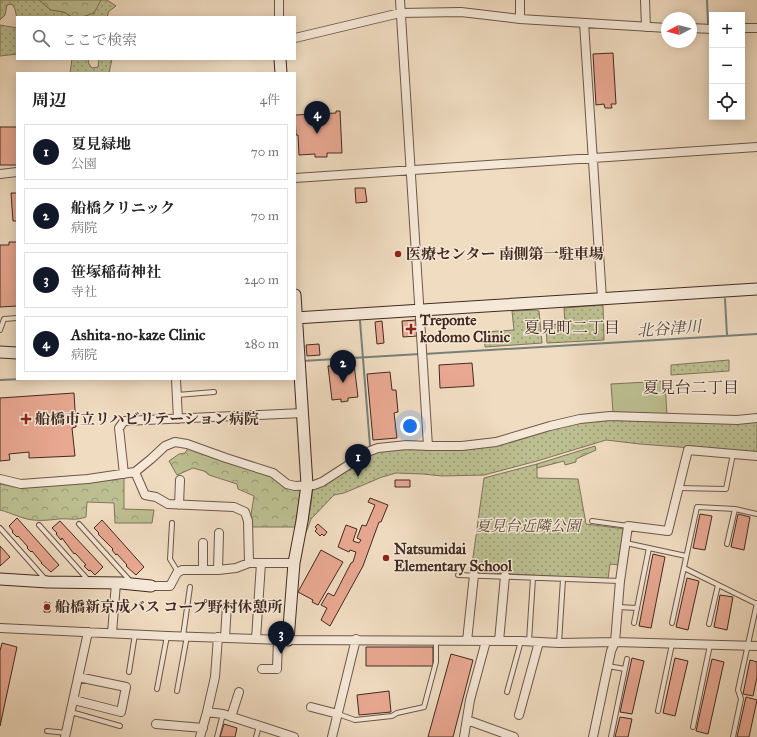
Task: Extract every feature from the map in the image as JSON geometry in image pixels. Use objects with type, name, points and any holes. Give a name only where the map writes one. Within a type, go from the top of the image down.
[{"type":"street","points":[[279,0],[279,16]]},
{"type":"street","points":[[400,0],[428,446]]},
{"type":"street","points":[[520,0],[520,19]]},
{"type":"street","points":[[645,0],[646,27]]},
{"type":"street","points":[[296,38],[400,13],[461,12],[520,19],[661,28]]},
{"type":"street","points":[[584,23],[602,299]]},
{"type":"street","points":[[697,28],[709,29]]},
{"type":"street","points":[[745,28],[757,28]]},
{"type":"street","points":[[280,60],[281,72]]},
{"type":"street","points":[[296,178],[757,147]]},
{"type":"street","points":[[0,174],[16,172]]},
{"type":"street","points":[[262,669],[277,669],[283,640],[307,486],[296,318],[757,289]]},
{"type":"street","points":[[0,352],[16,352]]},
{"type":"street","points":[[176,380],[178,419]]},
{"type":"street","points":[[124,474],[119,428],[120,424],[124,421],[303,413]]},
{"type":"street","points":[[0,479],[22,484],[88,479],[135,472],[165,446],[175,442],[187,444],[273,473],[287,484],[307,486],[322,482],[370,451],[378,448],[407,445],[462,446],[496,442],[580,419],[610,416],[737,420],[757,418]]},
{"type":"street","points":[[593,737],[611,651],[615,642],[620,581],[628,526],[668,531],[688,450],[757,456]]},
{"type":"street","points":[[135,472],[145,495],[156,497],[168,504],[234,507],[245,512],[248,521],[249,564]]},
{"type":"street","points":[[178,505],[180,480]]},
{"type":"street","points":[[218,570],[219,533]]},
{"type":"street","points":[[203,543],[203,570]]},
{"type":"street","points":[[256,638],[261,563]]},
{"type":"street","points":[[0,579],[170,586],[178,572],[182,570],[218,570],[236,568],[249,564],[294,563]]},
{"type":"street","points":[[467,641],[474,575]]},
{"type":"street","points":[[499,641],[505,576]]},
{"type":"street","points":[[112,633],[116,583]]},
{"type":"street","points":[[200,737],[215,677],[227,605]]},
{"type":"street","points":[[0,628],[283,640],[356,639],[525,641],[559,643],[615,642],[757,646]]},
{"type":"street","points":[[66,735],[88,632]]},
{"type":"street","points":[[332,737],[356,639]]},
{"type":"street","points":[[464,737],[470,700],[486,641]]},
{"type":"street","points":[[519,715],[539,642]]},
{"type":"street","points":[[74,700],[121,712],[126,687],[78,677]]},
{"type":"street","points":[[227,715],[239,692]]},
{"type":"street","points":[[311,707],[338,714]]},
{"type":"street","points":[[207,712],[227,715],[294,737]]},
{"type":"street","points":[[467,720],[504,735],[514,737]]},
{"type":"street","points":[[156,724],[203,728]]},
{"type":"lane","points":[[0,330],[4,320],[16,318]]},
{"type":"lane","points":[[177,395],[214,392]]},
{"type":"lane","points":[[679,488],[726,489],[733,454]]},
{"type":"lane","points":[[672,624],[697,507],[735,509],[757,514]]},
{"type":"lane","points":[[727,544],[735,509]]},
{"type":"lane","points":[[592,521],[628,526]]},
{"type":"lane","points":[[172,523],[170,559],[178,572]]},
{"type":"lane","points":[[79,524],[134,584]]},
{"type":"lane","points":[[39,525],[90,583]]},
{"type":"lane","points":[[0,528],[48,582]]},
{"type":"lane","points":[[626,543],[686,556]]},
{"type":"lane","points":[[634,623],[649,548]]},
{"type":"lane","points":[[684,568],[757,603],[738,690],[741,699],[733,737]]},
{"type":"lane","points":[[458,574],[620,581]]},
{"type":"lane","points":[[508,692],[525,641],[534,578]]},
{"type":"lane","points":[[559,643],[563,579]]},
{"type":"lane","points":[[709,624],[718,585]]},
{"type":"lane","points":[[177,691],[190,587]]},
{"type":"lane","points":[[618,606],[637,608]]},
{"type":"lane","points":[[129,672],[135,634]]},
{"type":"lane","points":[[157,689],[167,636]]},
{"type":"lane","points":[[338,714],[355,720],[392,716],[397,713],[424,707],[436,662],[436,640]]},
{"type":"lane","points":[[658,711],[672,644]]},
{"type":"lane","points":[[693,727],[710,645]]},
{"type":"lane","points":[[611,737],[627,659]]},
{"type":"lane","points":[[608,666],[625,669]]},
{"type":"lane","points":[[72,712],[120,726]]},
{"type":"lane","points":[[217,737],[227,715]]},
{"type":"lane","points":[[256,737],[259,726]]},
{"type":"lane","points":[[47,731],[66,735]]},
{"type":"green space","points":[[0,0],[39,0],[51,10],[64,12],[70,16],[16,16],[12,4],[7,5],[5,15],[0,20]]},
{"type":"green space","points":[[39,0],[101,0],[94,13],[85,16],[70,16],[64,12],[51,10]]},
{"type":"green space","points":[[101,0],[107,0],[116,6],[109,11],[107,16],[85,16],[93,11]]},
{"type":"green space","points":[[0,25],[16,28],[16,54],[0,56]]},
{"type":"green space","points":[[72,60],[88,60],[92,68],[98,67],[99,60],[112,60],[109,72],[70,72]]},
{"type":"green space","points":[[603,305],[604,340],[547,343],[546,325],[565,324],[564,308]]},
{"type":"green space","points":[[512,311],[539,311],[542,343],[485,347],[484,332],[514,330]]},
{"type":"green space","points":[[729,360],[729,371],[671,375],[671,365]]},
{"type":"green space","points":[[665,381],[667,415],[613,412],[611,384]]},
{"type":"green space","points":[[610,418],[757,421],[757,453],[606,440],[484,475],[442,476],[396,473],[382,477],[344,493],[334,495],[311,519],[305,535],[313,487],[371,453],[387,449],[462,449],[550,428]]},
{"type":"green space","points":[[595,446],[596,450],[576,459],[576,462],[565,465],[564,461],[537,468],[537,464]]},
{"type":"green space","points":[[189,447],[271,475],[301,488],[295,527],[252,527],[251,515],[254,496],[238,489],[237,484],[193,468],[177,475],[169,461],[179,454],[185,453]]},
{"type":"green space","name":"夏見台近隣公園","points":[[537,464],[537,478],[578,479],[586,524],[625,529],[619,565],[610,564],[608,579],[471,572],[484,478]]},
{"type":"green space","points":[[124,478],[124,509],[154,510],[152,523],[115,523],[114,503],[87,502],[86,517],[75,519],[33,520],[0,510],[0,482],[89,482]]},
{"type":"building","points":[[613,53],[616,104],[611,104],[612,108],[605,108],[604,104],[596,105],[593,54]]},
{"type":"building","points":[[336,111],[340,111],[342,153],[327,153],[327,157],[315,157],[315,154],[299,155],[298,135],[296,135],[296,115],[336,113]]},
{"type":"building","points":[[0,127],[16,127],[16,165],[0,165]]},
{"type":"building","points":[[355,188],[365,188],[367,202],[356,203]]},
{"type":"building","points":[[11,193],[16,193],[16,221],[13,221]]},
{"type":"building","points":[[9,242],[16,242],[16,306],[0,307],[0,245],[9,245]]},
{"type":"building","points":[[416,320],[417,336],[403,337],[402,321]]},
{"type":"building","points":[[382,321],[384,343],[377,344],[375,322]]},
{"type":"building","points":[[319,344],[320,355],[307,356],[306,345]]},
{"type":"building","points":[[472,363],[474,386],[440,388],[439,365]]},
{"type":"building","points":[[354,364],[358,397],[348,398],[348,401],[341,402],[341,399],[332,400],[328,366]]},
{"type":"building","points":[[390,372],[392,390],[396,390],[398,412],[394,413],[397,438],[373,440],[367,374]]},
{"type":"building","points":[[74,393],[76,427],[72,428],[75,456],[29,458],[29,452],[9,454],[10,460],[0,461],[0,398]]},
{"type":"building","points":[[395,480],[410,480],[410,487],[395,487]]},
{"type":"building","points":[[370,498],[388,505],[381,522],[379,522],[363,566],[330,626],[321,620],[327,608],[321,605],[328,593],[334,596],[351,563],[353,562],[356,552],[350,550],[349,552],[338,547],[346,525],[357,529],[353,541],[359,543],[361,540],[357,538],[362,525],[366,526],[375,505],[368,502]]},
{"type":"building","points":[[700,514],[712,516],[705,550],[693,548]]},
{"type":"building","points":[[738,514],[750,517],[744,550],[731,547]]},
{"type":"building","points":[[17,518],[59,565],[51,572],[41,563],[32,551],[31,552],[27,548],[28,547],[18,536],[17,537],[12,532],[13,531],[9,526]]},
{"type":"building","points":[[102,520],[144,567],[136,575],[126,566],[127,565],[117,554],[116,555],[112,550],[113,549],[94,528]]},
{"type":"building","points":[[60,521],[103,567],[95,575],[84,566],[86,565],[75,553],[74,554],[62,538],[61,540],[52,528]]},
{"type":"building","points":[[318,524],[327,532],[324,536],[322,534],[320,536],[315,531],[317,529],[315,527]]},
{"type":"building","points":[[0,546],[10,557],[0,566]]},
{"type":"building","points":[[321,550],[343,562],[318,605],[312,602],[313,600],[298,592]]},
{"type":"building","points":[[653,554],[665,557],[651,628],[639,626]]},
{"type":"building","points":[[687,578],[699,581],[688,630],[676,627]]},
{"type":"building","points":[[720,595],[733,597],[727,630],[714,627]]},
{"type":"building","name":"船橋新京成バス コープ野村休憩所","points":[[45,602],[50,603],[50,612],[44,612]]},
{"type":"building","points":[[2,643],[17,647],[0,726],[0,651]]},
{"type":"building","points":[[366,647],[433,647],[433,666],[366,666]]},
{"type":"building","points":[[451,654],[473,660],[453,737],[428,737]]},
{"type":"building","points":[[632,658],[644,661],[632,714],[620,712]]},
{"type":"building","points":[[675,658],[688,661],[675,716],[663,713]]},
{"type":"building","points":[[712,659],[724,662],[708,734],[696,731]]},
{"type":"building","points":[[750,660],[757,662],[757,677],[753,696],[743,694]]},
{"type":"building","points":[[389,691],[391,712],[359,715],[357,695]]},
{"type":"building","points":[[746,697],[757,700],[749,737],[737,737]]},
{"type":"building","points":[[620,717],[632,719],[628,737],[615,737]]},
{"type":"building","points":[[224,724],[237,728],[235,737],[220,737]]},
{"type":"waterway","points":[[707,0],[708,23]]},
{"type":"waterway","points":[[725,299],[727,335]]},
{"type":"waterway","points":[[360,321],[370,446]]},
{"type":"waterway","name":"北谷津川","points":[[424,354],[757,334]]},
{"type":"waterway","name":"北谷津川","points":[[302,361],[420,354]]},
{"type":"waterway","name":"北谷津川","points":[[0,380],[16,379]]},
{"type":"place","name":"Ashita-no-kaze Clinic","points":[[317,134]]},
{"type":"place","name":"医療センター 南側第一駐車場","points":[[398,254]]},
{"type":"place","name":"Treponte kodomo Clinic","points":[[411,329]]},
{"type":"place","name":"船橋クリニック","points":[[343,383]]},
{"type":"place","name":"船橋市立リハビリテーション病院","points":[[26,419]]},
{"type":"place","name":"夏見緑地","points":[[358,477]]},
{"type":"place","name":"Natsumidai Elementary School","points":[[386,558]]},
{"type":"place","name":"船橋新京成バス コープ野村休憩所","points":[[47,607]]},
{"type":"place","name":"笹塚稲荷神社","points":[[281,654]]},
{"type":"district","name":"夏見町二丁目","points":[[572,327]]},
{"type":"district","name":"夏見台二丁目","points":[[691,387]]}]
